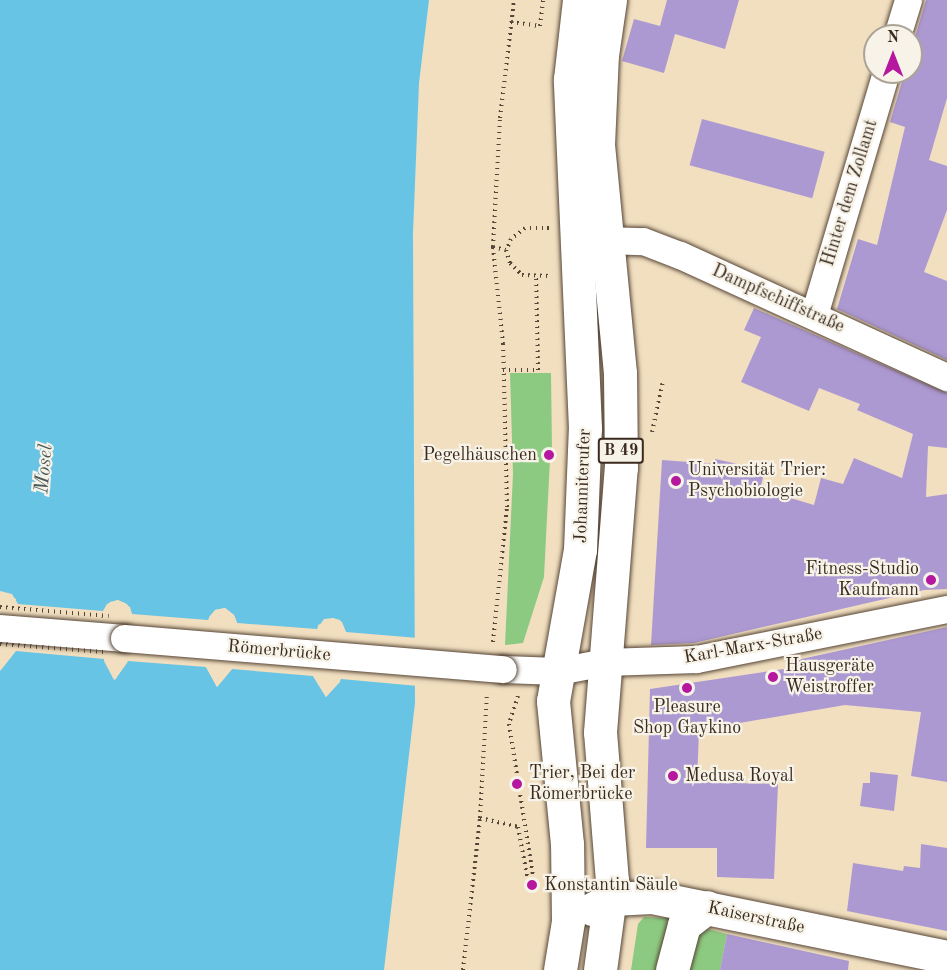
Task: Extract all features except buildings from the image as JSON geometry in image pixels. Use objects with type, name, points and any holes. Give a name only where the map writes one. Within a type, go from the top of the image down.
[{"type":"main road","name":"Johanniterufer","points":[[560,970],[568,921],[567,844],[553,701],[580,550],[582,518],[584,354],[567,272],[570,79],[579,0]]},
{"type":"main road","name":"Johanniterufer","points":[[600,970],[612,899],[601,753],[604,662],[621,440],[620,373],[605,240],[598,103],[610,0]]},
{"type":"main road","points":[[567,272],[585,253],[605,240]]},
{"type":"main road","name":"Kaiserstraße","points":[[568,921],[612,899],[652,897],[947,957]]},
{"type":"main road","points":[[672,970],[684,925],[707,907]]},
{"type":"street","points":[[901,24],[908,0]]},
{"type":"street","name":"Hinter dem Zollamt","points":[[814,315],[882,84]]},
{"type":"street","name":"Dampfschiffstraße","points":[[605,240],[643,241],[814,315],[947,377]]},
{"type":"street","name":"Karl-Marx-Straße","points":[[558,671],[604,662],[696,659],[947,609]]},
{"type":"street","name":"Römerbrücke","points":[[0,628],[494,669],[558,671]]},
{"type":"path","points":[[463,970],[480,818],[507,507],[503,370],[493,247],[498,150],[514,0]]},
{"type":"path","points":[[511,22],[540,26],[543,0]]},
{"type":"path","points":[[555,228],[525,228],[511,239],[506,250],[510,263],[522,275],[567,272]]},
{"type":"path","points":[[493,247],[506,250]]},
{"type":"path","points":[[503,370],[537,370],[536,275]]},
{"type":"path","points":[[480,818],[518,827],[529,886],[536,889],[509,724],[516,704]]},
{"type":"green space","points":[[510,373],[551,373],[552,450],[544,454],[550,459],[544,577],[523,643],[505,645],[513,474]]},
{"type":"green space","points":[[644,917],[668,918],[660,970],[631,970],[638,924]]},
{"type":"green space","points":[[697,926],[727,934],[720,970],[681,970]]},
{"type":"water","name":"Mosel","points":[[0,0],[429,0],[419,83],[413,233],[415,703],[384,970],[0,970],[0,671],[14,653],[16,599],[0,591]],"holes":[[[118,600],[130,607],[132,614],[127,663],[114,680],[104,661],[103,611],[107,604]],[[225,608],[234,615],[237,623],[232,669],[217,687],[206,667],[209,617],[215,610]],[[333,618],[340,620],[346,632],[340,682],[326,697],[313,676],[318,625]]]},
{"type":"pier","points":[[0,591],[12,594],[18,604],[103,611],[110,602],[118,600],[127,604],[132,614],[208,620],[215,610],[225,608],[234,615],[237,623],[317,629],[324,619],[333,618],[342,622],[346,632],[418,638],[418,686],[341,679],[326,697],[313,676],[232,669],[217,687],[206,667],[128,661],[115,680],[104,659],[16,651],[0,671],[12,650],[15,605]],"holes":[[[112,604],[125,606],[129,614],[124,662],[115,675],[107,660],[106,611]],[[219,612],[230,614],[234,623],[229,669],[218,682],[209,667],[211,621]],[[333,621],[340,624],[343,632],[338,678],[326,692],[317,676],[320,630],[325,622]]]},
{"type":"place","name":"Pegelhäuschen","points":[[549,455]]},
{"type":"place","name":"Universität Trier: Psychobiologie","points":[[676,481]]},
{"type":"place","name":"Fitness-Studio Kaufmann","points":[[931,580]]},
{"type":"place","name":"Hausgeräte Weistroffer","points":[[773,677]]},
{"type":"place","name":"Pleasure Shop Gaykino","points":[[687,688]]},
{"type":"place","name":"Medusa Royal","points":[[673,776]]},
{"type":"place","name":"Trier, Bei der Römerbrücke","points":[[517,784]]},
{"type":"place","name":"Konstantin Säule","points":[[532,885]]}]
